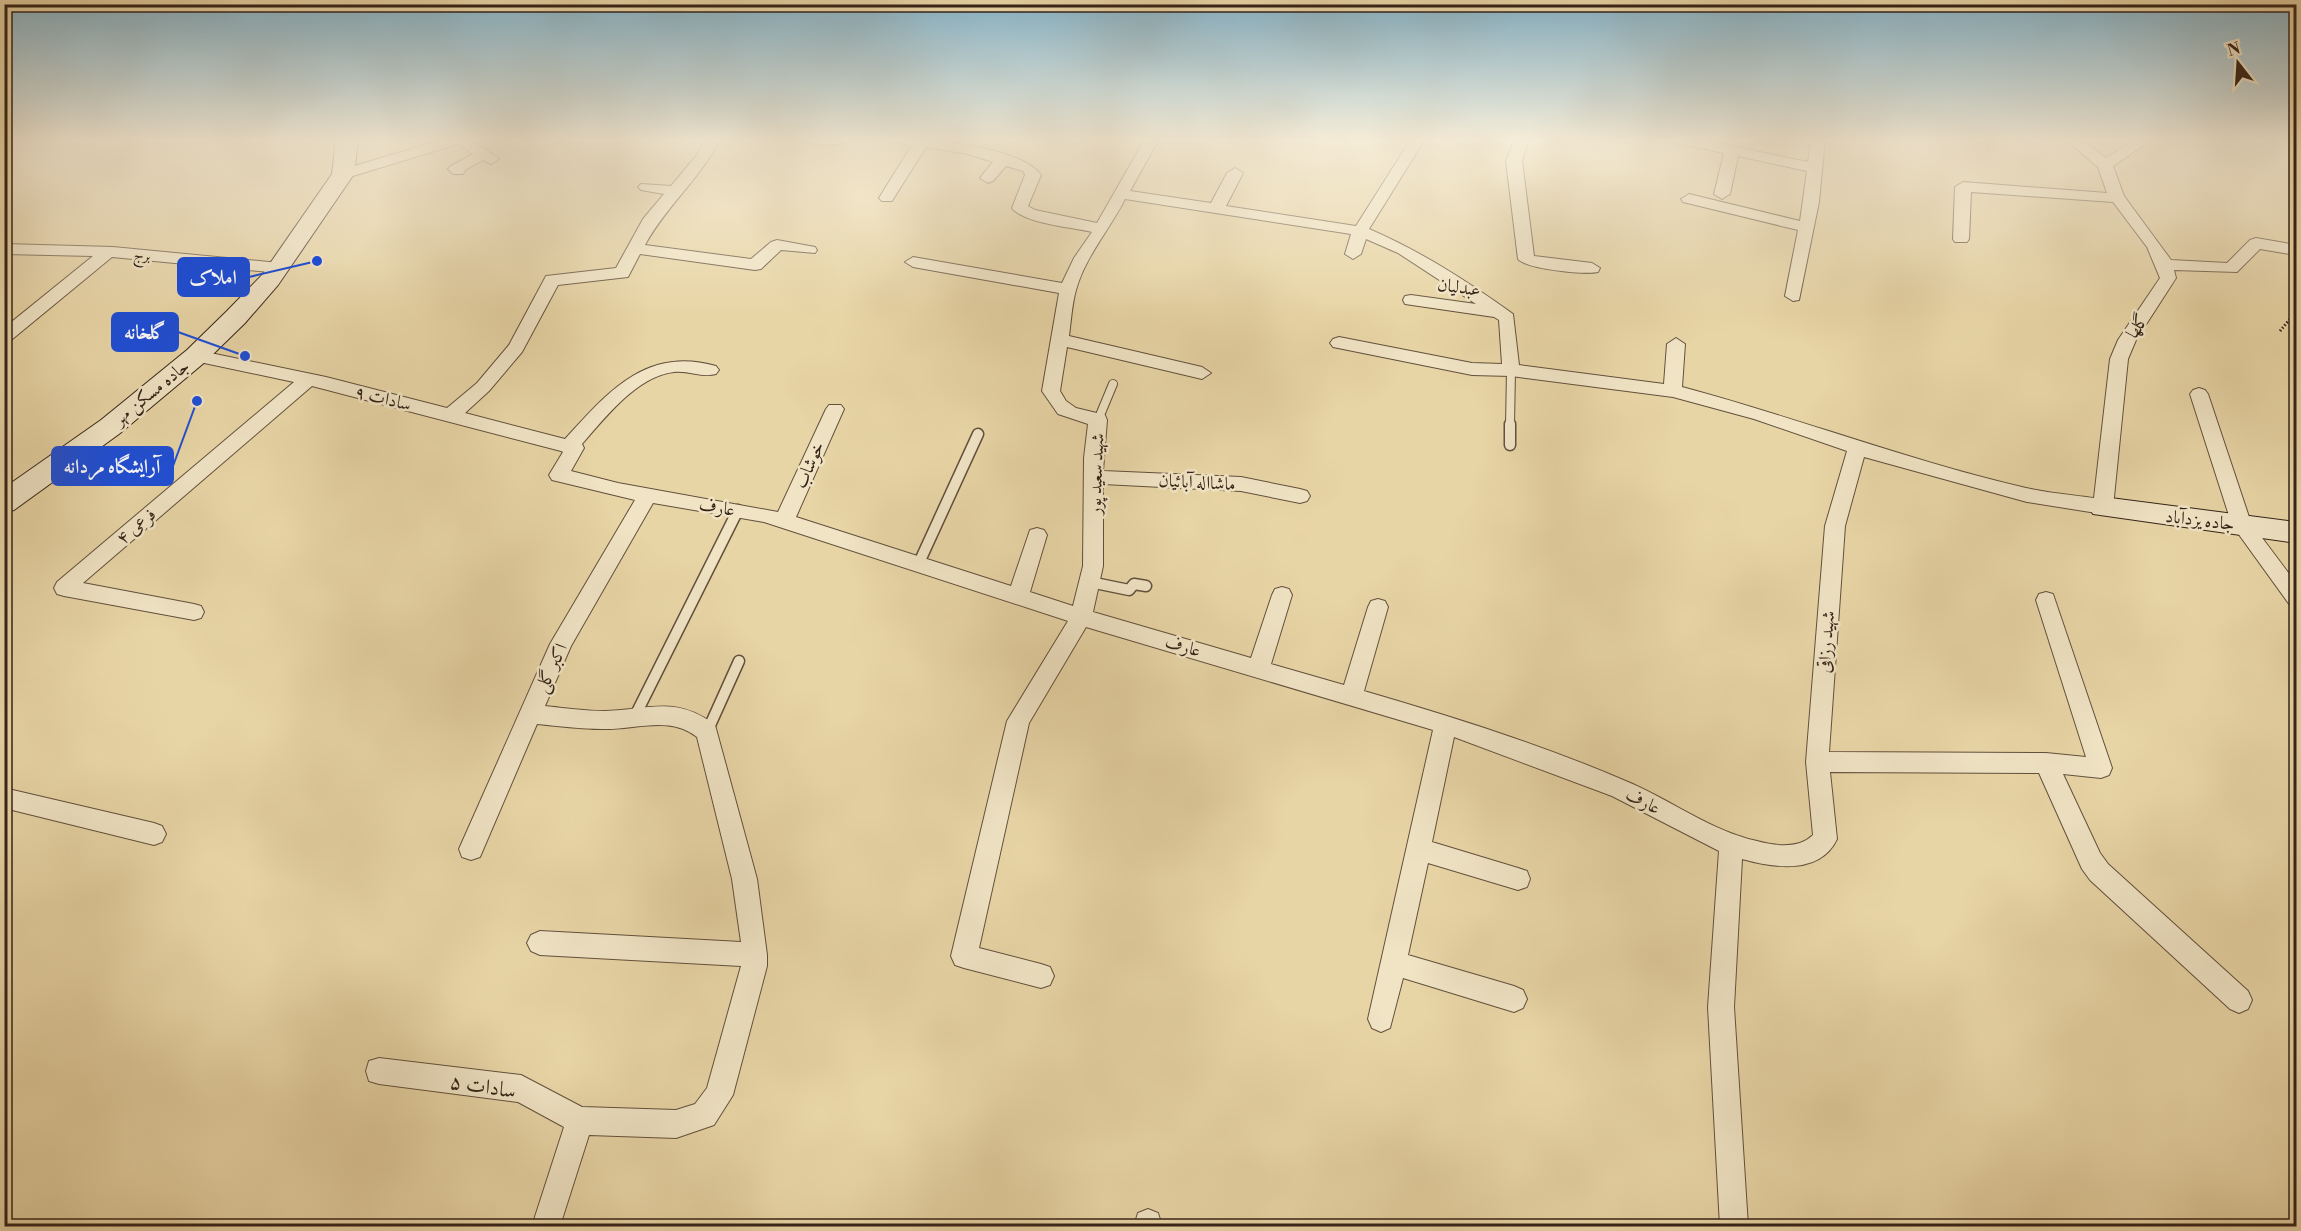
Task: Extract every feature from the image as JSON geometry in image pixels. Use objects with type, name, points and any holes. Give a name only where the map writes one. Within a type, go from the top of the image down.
[{"type":"main road","name":"جاده مسکن مهر","points":[[4,503],[110,427],[196,357],[236,317],[279,268],[328,196]]},
{"type":"main road","name":"جاده یزدآباد","points":[[2103,507],[2296,533]]},
{"type":"street","points":[[451,415],[483,387],[516,348],[552,280],[621,273],[651,219],[669,196]]},
{"type":"street","points":[[1025,196],[1020,208],[1030,214],[1102,229]]},
{"type":"street","name":"شهید سعید پور","points":[[1041,976],[964,956],[1018,721],[1081,617],[1090,582],[1093,566],[1093,458],[1098,420],[1071,414],[1057,406],[1051,391],[1068,289],[1082,258],[1102,229],[1118,196]]},
{"type":"street","points":[[1135,196],[1360,231],[1404,250],[1451,278],[1507,318],[1512,370]]},
{"type":"street","points":[[1216,209],[1223,196]]},
{"type":"street","points":[[1353,254],[1360,231],[1382,196]]},
{"type":"street","points":[[1518,196],[1526,259],[1534,262],[1592,268]]},
{"type":"street","points":[[1793,296],[1811,196]]},
{"type":"street","points":[[1961,239],[1963,196]]},
{"type":"street","points":[[2095,196],[2117,198],[2166,266],[2231,268],[2256,243],[2296,250]]},
{"type":"street","points":[[1689,199],[1806,227]]},
{"type":"street","points":[[635,248],[755,265],[777,245],[809,250]]},
{"type":"street","name":"برج","points":[[4,249],[108,252],[279,268]]},
{"type":"street","points":[[4,337],[108,252]]},
{"type":"street","points":[[913,262],[1068,289]]},
{"type":"street","name":"گلها","points":[[2103,507],[2119,359],[2127,340],[2168,278],[2166,266]]},
{"type":"street","name":"عبدلیان","points":[[1411,300],[1501,313]]},
{"type":"street","points":[[1059,339],[1202,373]]},
{"type":"street","points":[[1339,344],[1472,369],[1512,370],[1673,391],[1759,414],[1857,448],[2026,495],[2103,507]]},
{"type":"street","points":[[1673,391],[1676,344]]},
{"type":"street","name":"سادات ۹","points":[[196,357],[308,380],[568,447]]},
{"type":"street","points":[[568,447],[596,409],[656,370],[673,366],[710,370]]},
{"type":"street","name":"فرعی ۴","points":[[194,612],[64,588],[308,380]]},
{"type":"street","points":[[2199,394],[2242,525],[2296,598]]},
{"type":"street","name":"خوشاب","points":[[784,521],[835,409]]},
{"type":"street","name":"عارف","points":[[568,447],[575,448],[559,475],[784,521],[1081,617],[1446,723],[1620,789],[1731,845],[1759,853],[1794,856],[1813,851],[1825,839]]},
{"type":"street","name":"شهید رزاقی","points":[[1825,839],[1817,762],[1835,526],[1857,448]]},
{"type":"street","name":"ماشااله آبائیان","points":[[1093,477],[1241,484],[1300,496]]},
{"type":"street","name":"اکبر گلی","points":[[471,849],[561,644],[648,495]]},
{"type":"street","points":[[1018,597],[1037,535]]},
{"type":"street","points":[[1259,667],[1282,596]]},
{"type":"street","points":[[1817,762],[2046,763],[2101,768],[2046,600]]},
{"type":"street","points":[[1352,695],[1378,607]]},
{"type":"street","points":[[530,714],[607,721],[636,716],[667,715],[694,720],[707,732],[750,909],[754,955],[719,1095],[704,1115],[676,1124],[580,1121],[546,1227]]},
{"type":"street","points":[[1381,1019],[1446,723]]},
{"type":"street","points":[[2046,763],[2091,861],[2099,872],[2239,1000]]},
{"type":"street","points":[[4,798],[154,834]]},
{"type":"street","points":[[1731,845],[1721,1007],[1734,1227]]},
{"type":"street","points":[[1418,849],[1518,879]]},
{"type":"street","points":[[540,943],[754,955]]},
{"type":"street","points":[[1393,963],[1514,999]]},
{"type":"street","name":"سادات ۵","points":[[379,1071],[521,1089],[580,1121]]},
{"type":"lane","points":[[1510,445],[1512,370]]},
{"type":"lane","points":[[1098,420],[1113,384]]},
{"type":"lane","points":[[918,565],[978,434]]},
{"type":"lane","points":[[636,716],[738,510]]},
{"type":"lane","points":[[1090,582],[1129,590],[1134,584],[1146,586]]},
{"type":"lane","points":[[707,732],[739,661]]},
{"type":"path","points":[[2280,331],[2296,312]]},
{"type":"place","name":"املاک","points":[[317,261]]},
{"type":"place","name":"گلخانه","points":[[245,356]]},
{"type":"place","name":"آرایشگاه مردانه","points":[[197,401]]}]
